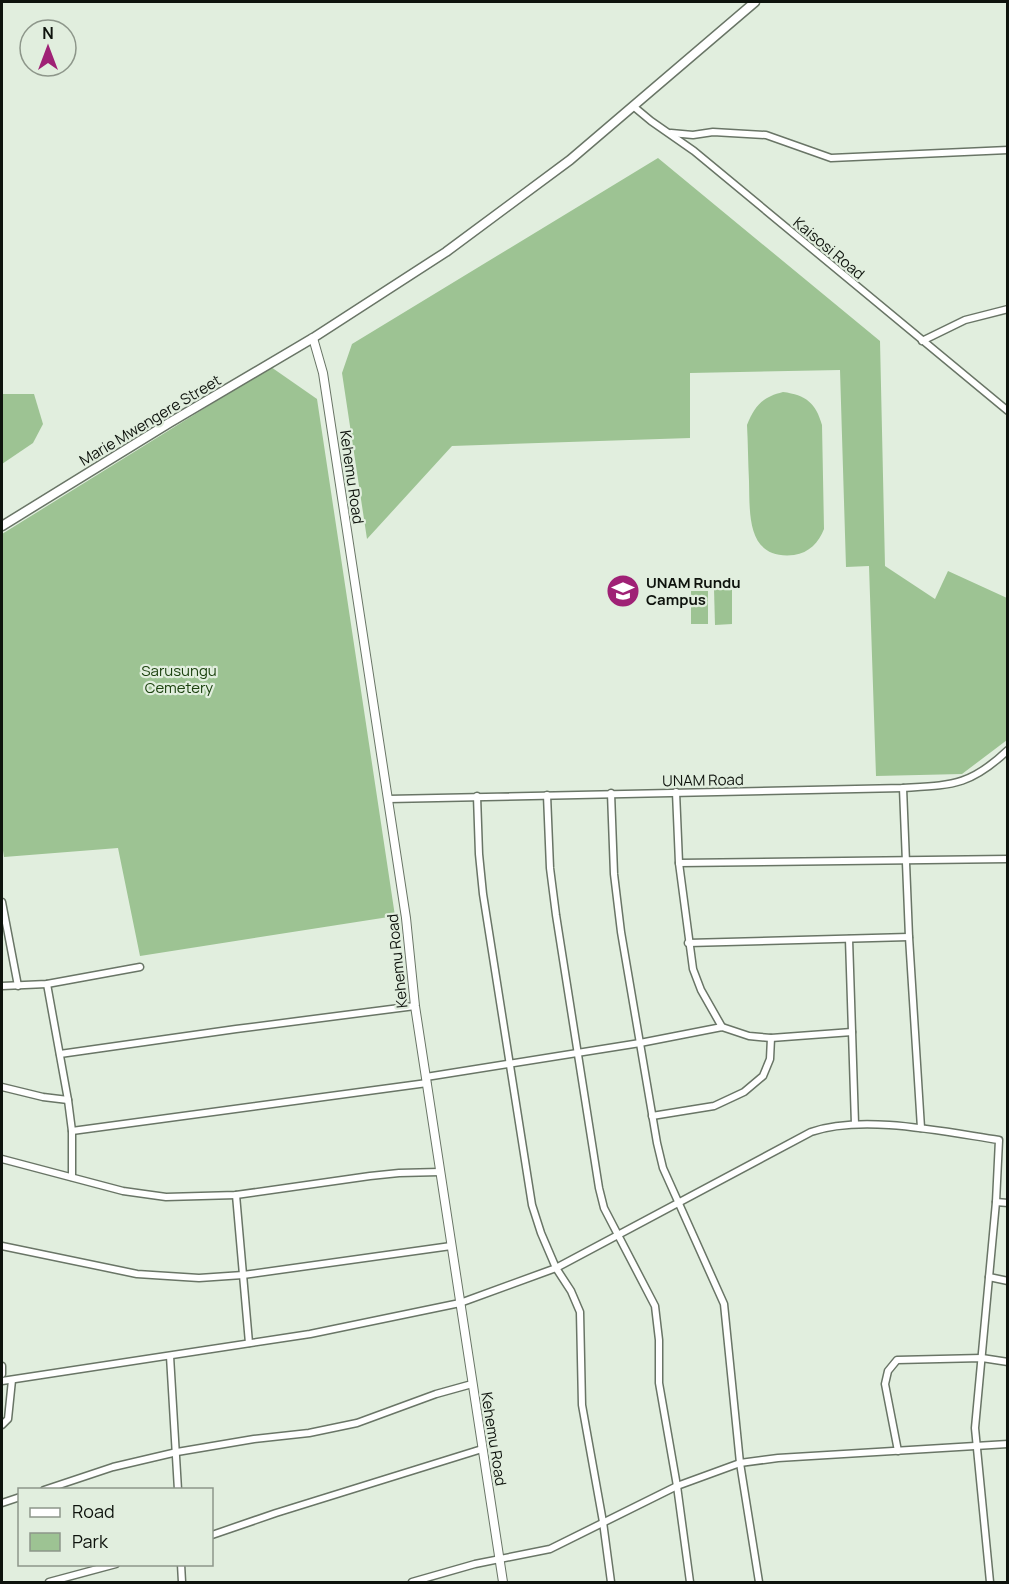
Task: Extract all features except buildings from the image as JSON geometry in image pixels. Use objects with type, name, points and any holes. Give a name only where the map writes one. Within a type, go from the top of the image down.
[{"type":"main road","name":"Marie Mwengere Street","points":[[2,526],[313,338],[446,252],[570,160],[755,2]]},
{"type":"street","name":"Kaisosi Road","points":[[633,106],[651,122],[694,151],[1008,411]]},
{"type":"street","points":[[670,133],[693,135],[713,132],[766,135],[831,158],[1008,150]]},
{"type":"street","points":[[922,341],[965,320],[1008,309]]},
{"type":"street","name":"Kehemu Road","points":[[313,338],[322,373],[372,711],[388,799],[406,918],[415,1006],[502,1582]]},
{"type":"street","points":[[1005,753],[1008,763]]},
{"type":"street","name":"UNAM Road","points":[[388,799],[903,788],[962,782],[976,776],[1005,753]]},
{"type":"street","points":[[903,788],[909,937],[921,1128]]},
{"type":"street","points":[[676,792],[679,863],[688,944],[693,969],[701,990],[722,1027]]},
{"type":"street","points":[[612,793],[614,874],[621,932],[652,1116],[663,1168],[724,1304],[740,1463],[759,1582]]},
{"type":"street","points":[[547,795],[550,867],[556,915],[599,1188],[604,1208],[655,1306],[659,1340],[659,1383],[677,1486],[690,1582]]},
{"type":"street","points":[[477,796],[483,894],[532,1205],[556,1268],[572,1292],[580,1312],[582,1406],[603,1522],[611,1582]]},
{"type":"street","points":[[679,863],[1008,859]]},
{"type":"street","points":[[2,903],[18,986]]},
{"type":"street","points":[[688,944],[909,937]]},
{"type":"street","points":[[849,939],[855,1124]]},
{"type":"street","points":[[2,986],[47,984],[140,967]]},
{"type":"street","points":[[47,984],[68,1100],[72,1131],[72,1177]]},
{"type":"street","points":[[60,1054],[415,1006]]},
{"type":"street","points":[[72,1131],[427,1080],[722,1027],[749,1036],[771,1038],[852,1032]]},
{"type":"street","points":[[652,1116],[714,1106],[744,1092],[763,1076],[770,1059],[771,1038]]},
{"type":"street","points":[[2,1088],[68,1100]]},
{"type":"street","points":[[2,1381],[319,1332],[460,1303],[556,1268],[811,1132],[830,1125],[855,1124],[921,1128],[999,1140],[996,1202],[975,1428],[990,1582]]},
{"type":"street","points":[[2,1159],[150,1196],[236,1195],[370,1176],[440,1173]]},
{"type":"street","points":[[236,1195],[249,1343]]},
{"type":"street","points":[[996,1202],[1008,1203]]},
{"type":"street","points":[[2,1246],[147,1276],[199,1278],[243,1275],[451,1246]]},
{"type":"street","points":[[989,1277],[1008,1281]]},
{"type":"street","points":[[170,1356],[178,1488]]},
{"type":"street","points":[[898,1451],[885,1384],[888,1371],[897,1360],[982,1358],[1008,1362]]},
{"type":"street","points":[[2,1366],[2,1374]]},
{"type":"street","points":[[2,1425],[8,1419],[12,1380]]},
{"type":"street","points":[[50,1488],[113,1467],[177,1452],[245,1440],[330,1430],[472,1384]]},
{"type":"street","points":[[412,1582],[475,1564],[550,1549],[677,1486],[740,1463],[778,1458],[1008,1444]]},
{"type":"street","points":[[213,1535],[482,1449]]},
{"type":"street","points":[[2,1503],[18,1498]]},
{"type":"street","points":[[49,1582],[109,1566]]},
{"type":"street","points":[[181,1566],[182,1582]]},
{"type":"green space","points":[[658,158],[880,341],[885,566],[935,599],[948,571],[1007,598],[1007,740],[962,774],[876,776],[869,566],[846,567],[840,370],[690,373],[690,438],[452,446],[367,539],[342,373],[352,344]]},
{"type":"green space","name":"Sarusungu Cemetery","points":[[271,367],[317,399],[395,916],[140,956],[118,848],[4,857],[2,844],[2,534]]},
{"type":"green space","points":[[783,392],[798,395],[809,401],[817,411],[822,425],[824,529],[813,546],[794,555],[778,555],[767,550],[759,542],[754,532],[750,507],[747,425],[760,403],[770,396]]},
{"type":"green space","points":[[2,394],[34,394],[43,424],[33,443],[2,464]]},
{"type":"green space","points":[[714,589],[732,589],[732,624],[715,625]]},
{"type":"green space","points":[[691,591],[708,591],[708,624],[691,624]]},
{"type":"place","name":"UNAM Rundu Campus","points":[[623,591]]}]
